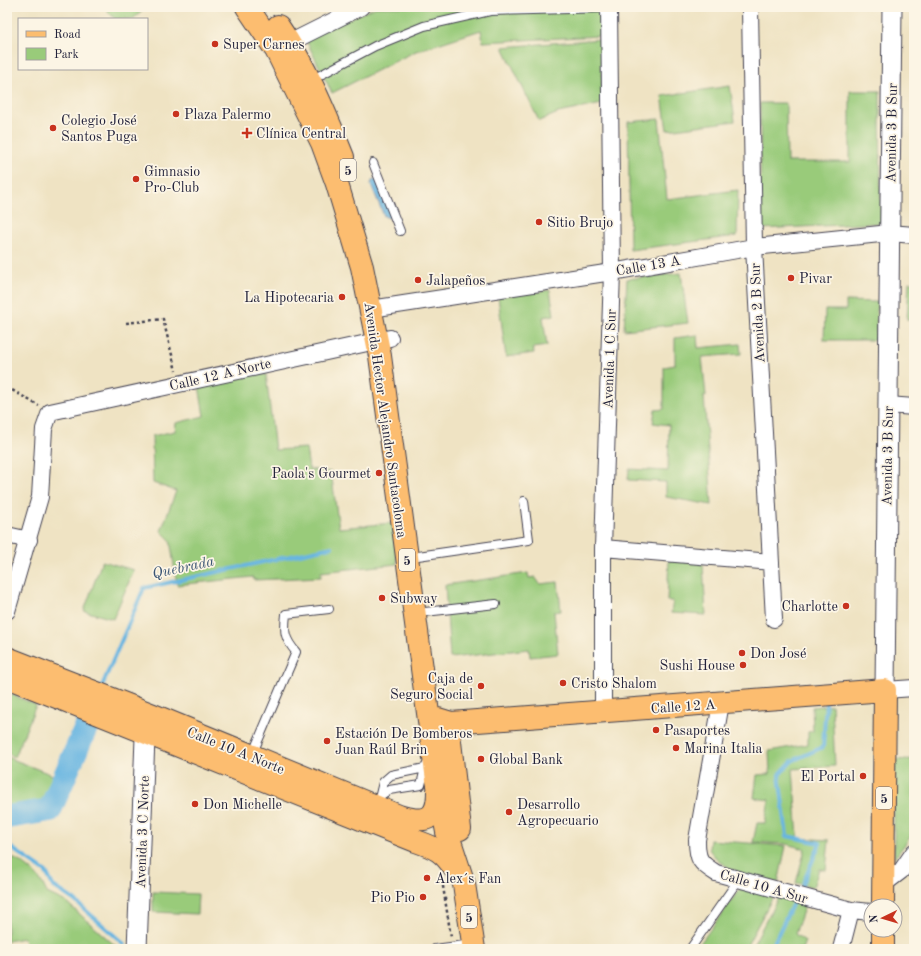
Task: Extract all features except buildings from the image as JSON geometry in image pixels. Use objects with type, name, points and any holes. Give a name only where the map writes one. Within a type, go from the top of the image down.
[{"type":"main road","name":"Avenida Hector Alejandro Santacoloma","points":[[247,7],[283,46],[310,81],[331,126],[352,181],[370,243],[377,308],[418,556],[425,612],[445,721],[449,815],[447,832]]},
{"type":"main road","name":"Avenida Hector Alejandro Santacoloma","points":[[265,7],[283,46],[337,184],[360,260],[377,308]]},
{"type":"main road","name":"Avenida Hector Alejandro Santacoloma","points":[[383,339],[432,767],[447,832],[464,884]]},
{"type":"main road","name":"Calle 10 A Norte","points":[[7,658],[150,723],[269,772],[416,841],[431,846],[444,854],[464,884]]},
{"type":"main road","name":"Calle 10 A Norte","points":[[7,677],[252,756],[269,772],[378,802],[412,820],[426,819],[434,813],[437,805],[432,767]]},
{"type":"main road","name":"Calle 12 A","points":[[445,721],[603,712],[885,690]]},
{"type":"main road","name":"Avenida 3 B Sur","points":[[884,898],[885,690]]},
{"type":"main road","points":[[860,692],[875,702],[885,718]]},
{"type":"main road","points":[[445,721],[449,733],[464,866],[464,884]]},
{"type":"main road","points":[[416,841],[437,838],[447,832]]},
{"type":"main road","name":"5","points":[[464,884],[474,946]]},
{"type":"main road","points":[[883,938],[883,949]]},
{"type":"street","points":[[283,46],[361,7]]},
{"type":"street","name":"Avenida 1 C Sur","points":[[603,712],[603,548],[612,272],[608,7]]},
{"type":"street","name":"Avenida 2 B Sur","points":[[750,7],[754,247],[774,619]]},
{"type":"street","name":"Avenida 3 B Sur","points":[[885,690],[892,7]]},
{"type":"street","name":"Calle 13 A","points":[[377,308],[612,272],[754,247],[890,233],[914,235]]},
{"type":"street","name":"Calle 12 A Norte","points":[[50,412],[383,339]]},
{"type":"street","points":[[888,405],[914,407]]},
{"type":"street","points":[[7,611],[29,540],[40,497],[44,430],[50,412]]},
{"type":"street","points":[[7,535],[29,540]]},
{"type":"street","points":[[603,548],[771,562]]},
{"type":"street","name":"Calle 12 A","points":[[885,690],[914,688]]},
{"type":"street","name":"Calle 10 A Sur","points":[[721,703],[697,840],[697,854],[702,864],[716,873],[851,910],[863,911]]},
{"type":"street","name":"Avenida 3 C Norte","points":[[137,949],[150,723]]},
{"type":"street","points":[[884,884],[901,871],[914,852]]},
{"type":"street","points":[[841,949],[851,910]]},
{"type":"lane","points":[[310,81],[375,46],[432,25],[490,11],[608,7]]},
{"type":"lane","points":[[373,163],[400,232]]},
{"type":"lane","points":[[418,556],[529,540],[524,501]]},
{"type":"lane","points":[[425,612],[496,604]]},
{"type":"lane","points":[[252,756],[296,652],[289,644],[284,632],[286,614],[329,609]]},
{"type":"lane","points":[[378,802],[389,790],[421,786],[432,767]]},
{"type":"lane","points":[[378,802],[383,782],[390,775],[432,767]]},
{"type":"lane","points":[[690,949],[739,879]]},
{"type":"lane","points":[[435,949],[474,946]]},
{"type":"path","points":[[126,323],[163,319],[179,383]]},
{"type":"path","points":[[7,387],[50,412]]},
{"type":"green space","points":[[104,7],[146,7],[134,18],[114,18]]},
{"type":"green space","points":[[376,7],[601,7],[601,36],[483,42],[481,30],[416,51],[332,93],[305,38]]},
{"type":"green space","points":[[602,39],[602,104],[558,113],[539,121],[503,47]]},
{"type":"green space","points":[[730,86],[735,121],[667,130],[662,96]]},
{"type":"green space","points":[[850,91],[880,91],[881,223],[761,229],[760,103],[786,103],[787,162],[850,162]]},
{"type":"green space","points":[[659,119],[667,199],[738,190],[737,236],[630,250],[628,122]]},
{"type":"green space","points":[[681,273],[688,323],[624,330],[627,279]]},
{"type":"green space","points":[[909,282],[914,282],[914,320],[907,320]]},
{"type":"green space","points":[[550,290],[554,315],[543,317],[547,346],[533,348],[534,353],[506,357],[498,297]]},
{"type":"green space","points":[[846,301],[877,302],[876,340],[824,340],[825,310],[846,310]]},
{"type":"green space","points":[[697,335],[698,348],[740,344],[741,354],[702,357],[706,396],[704,396],[712,505],[666,497],[666,482],[628,480],[629,469],[668,471],[669,425],[653,423],[655,410],[664,409],[664,367],[675,365],[675,338]]},
{"type":"green space","points":[[266,374],[275,450],[306,448],[309,469],[331,472],[339,528],[393,523],[397,564],[321,572],[321,577],[254,580],[253,577],[177,585],[170,540],[161,531],[176,491],[153,483],[152,436],[175,431],[176,423],[204,416],[198,380]]},
{"type":"green space","points":[[669,560],[703,564],[706,615],[671,613],[673,601],[667,601]]},
{"type":"green space","points":[[102,561],[134,570],[113,619],[84,611]]},
{"type":"green space","points":[[528,573],[529,578],[535,577],[540,584],[558,582],[561,611],[554,612],[558,654],[530,657],[529,649],[450,658],[445,585]]},
{"type":"green space","points":[[10,694],[36,705],[15,757],[7,753],[7,702]]},
{"type":"green space","points":[[832,705],[835,766],[793,769],[798,838],[829,840],[826,870],[819,869],[813,887],[796,883],[805,849],[786,844],[753,842],[757,823],[765,823],[769,800],[754,798],[757,775],[770,774],[769,751],[808,744],[808,732],[813,731],[812,707]]},
{"type":"green space","points":[[7,757],[55,776],[43,803],[7,809]]},
{"type":"green space","points":[[914,759],[914,832],[894,859],[894,760]]},
{"type":"green space","points":[[710,840],[786,846],[778,883],[740,872],[723,863],[715,857],[709,849]]},
{"type":"green space","points":[[7,855],[31,870],[40,880],[47,893],[66,902],[119,949],[26,949],[24,938],[7,941]]},
{"type":"green space","points":[[742,886],[774,895],[745,949],[696,949]]},
{"type":"green space","points":[[153,892],[198,894],[197,914],[153,912]]},
{"type":"green space","points":[[779,896],[805,905],[795,934],[805,941],[802,949],[751,949]]},
{"type":"water","points":[[373,179],[378,180],[391,213],[389,218],[384,216],[371,184]]},
{"type":"waterway","name":"Quebrada","points":[[102,686],[144,588],[332,547]]},
{"type":"waterway","points":[[802,886],[820,843],[787,836],[779,775],[792,761],[823,747],[826,702]]},
{"type":"waterway","points":[[7,817],[50,810],[88,723]]},
{"type":"waterway","points":[[7,845],[46,872],[53,886],[74,900],[124,944]]},
{"type":"waterway","points":[[771,949],[792,905]]},
{"type":"place","name":"Super Carnes","points":[[215,44]]},
{"type":"place","name":"Plaza Palermo","points":[[176,114]]},
{"type":"place","name":"Colegio José Santos Puga","points":[[53,128]]},
{"type":"place","name":"Clínica Central","points":[[247,133]]},
{"type":"place","name":"Gimnasio Pro-Club","points":[[136,179]]},
{"type":"place","name":"Sitio Brujo","points":[[539,222]]},
{"type":"place","name":"Pivar","points":[[791,278]]},
{"type":"place","name":"Jalapeños","points":[[418,280]]},
{"type":"place","name":"La Hipotecaria","points":[[342,297]]},
{"type":"place","name":"Paola's Gourmet","points":[[379,473]]},
{"type":"place","name":"Subway","points":[[382,598]]},
{"type":"place","name":"Charlotte","points":[[846,606]]},
{"type":"place","name":"Don José","points":[[742,653]]},
{"type":"place","name":"Sushi House","points":[[743,665]]},
{"type":"place","name":"Cristo Shalom","points":[[563,683]]},
{"type":"place","name":"Caja de Seguro Social","points":[[481,686]]},
{"type":"place","name":"Pasaportes","points":[[656,730]]},
{"type":"place","name":"Estación De Bomberos Juan Raúl Brin","points":[[327,741]]},
{"type":"place","name":"Marina Italia","points":[[676,748]]},
{"type":"place","name":"Global Bank","points":[[481,759]]},
{"type":"place","name":"El Portal","points":[[863,776]]},
{"type":"place","name":"Don Michelle","points":[[195,804]]},
{"type":"place","name":"Desarrollo Agropecuario","points":[[509,812]]},
{"type":"place","name":"Alex´s Fan","points":[[427,878]]},
{"type":"place","name":"Pio Pio","points":[[423,897]]}]
